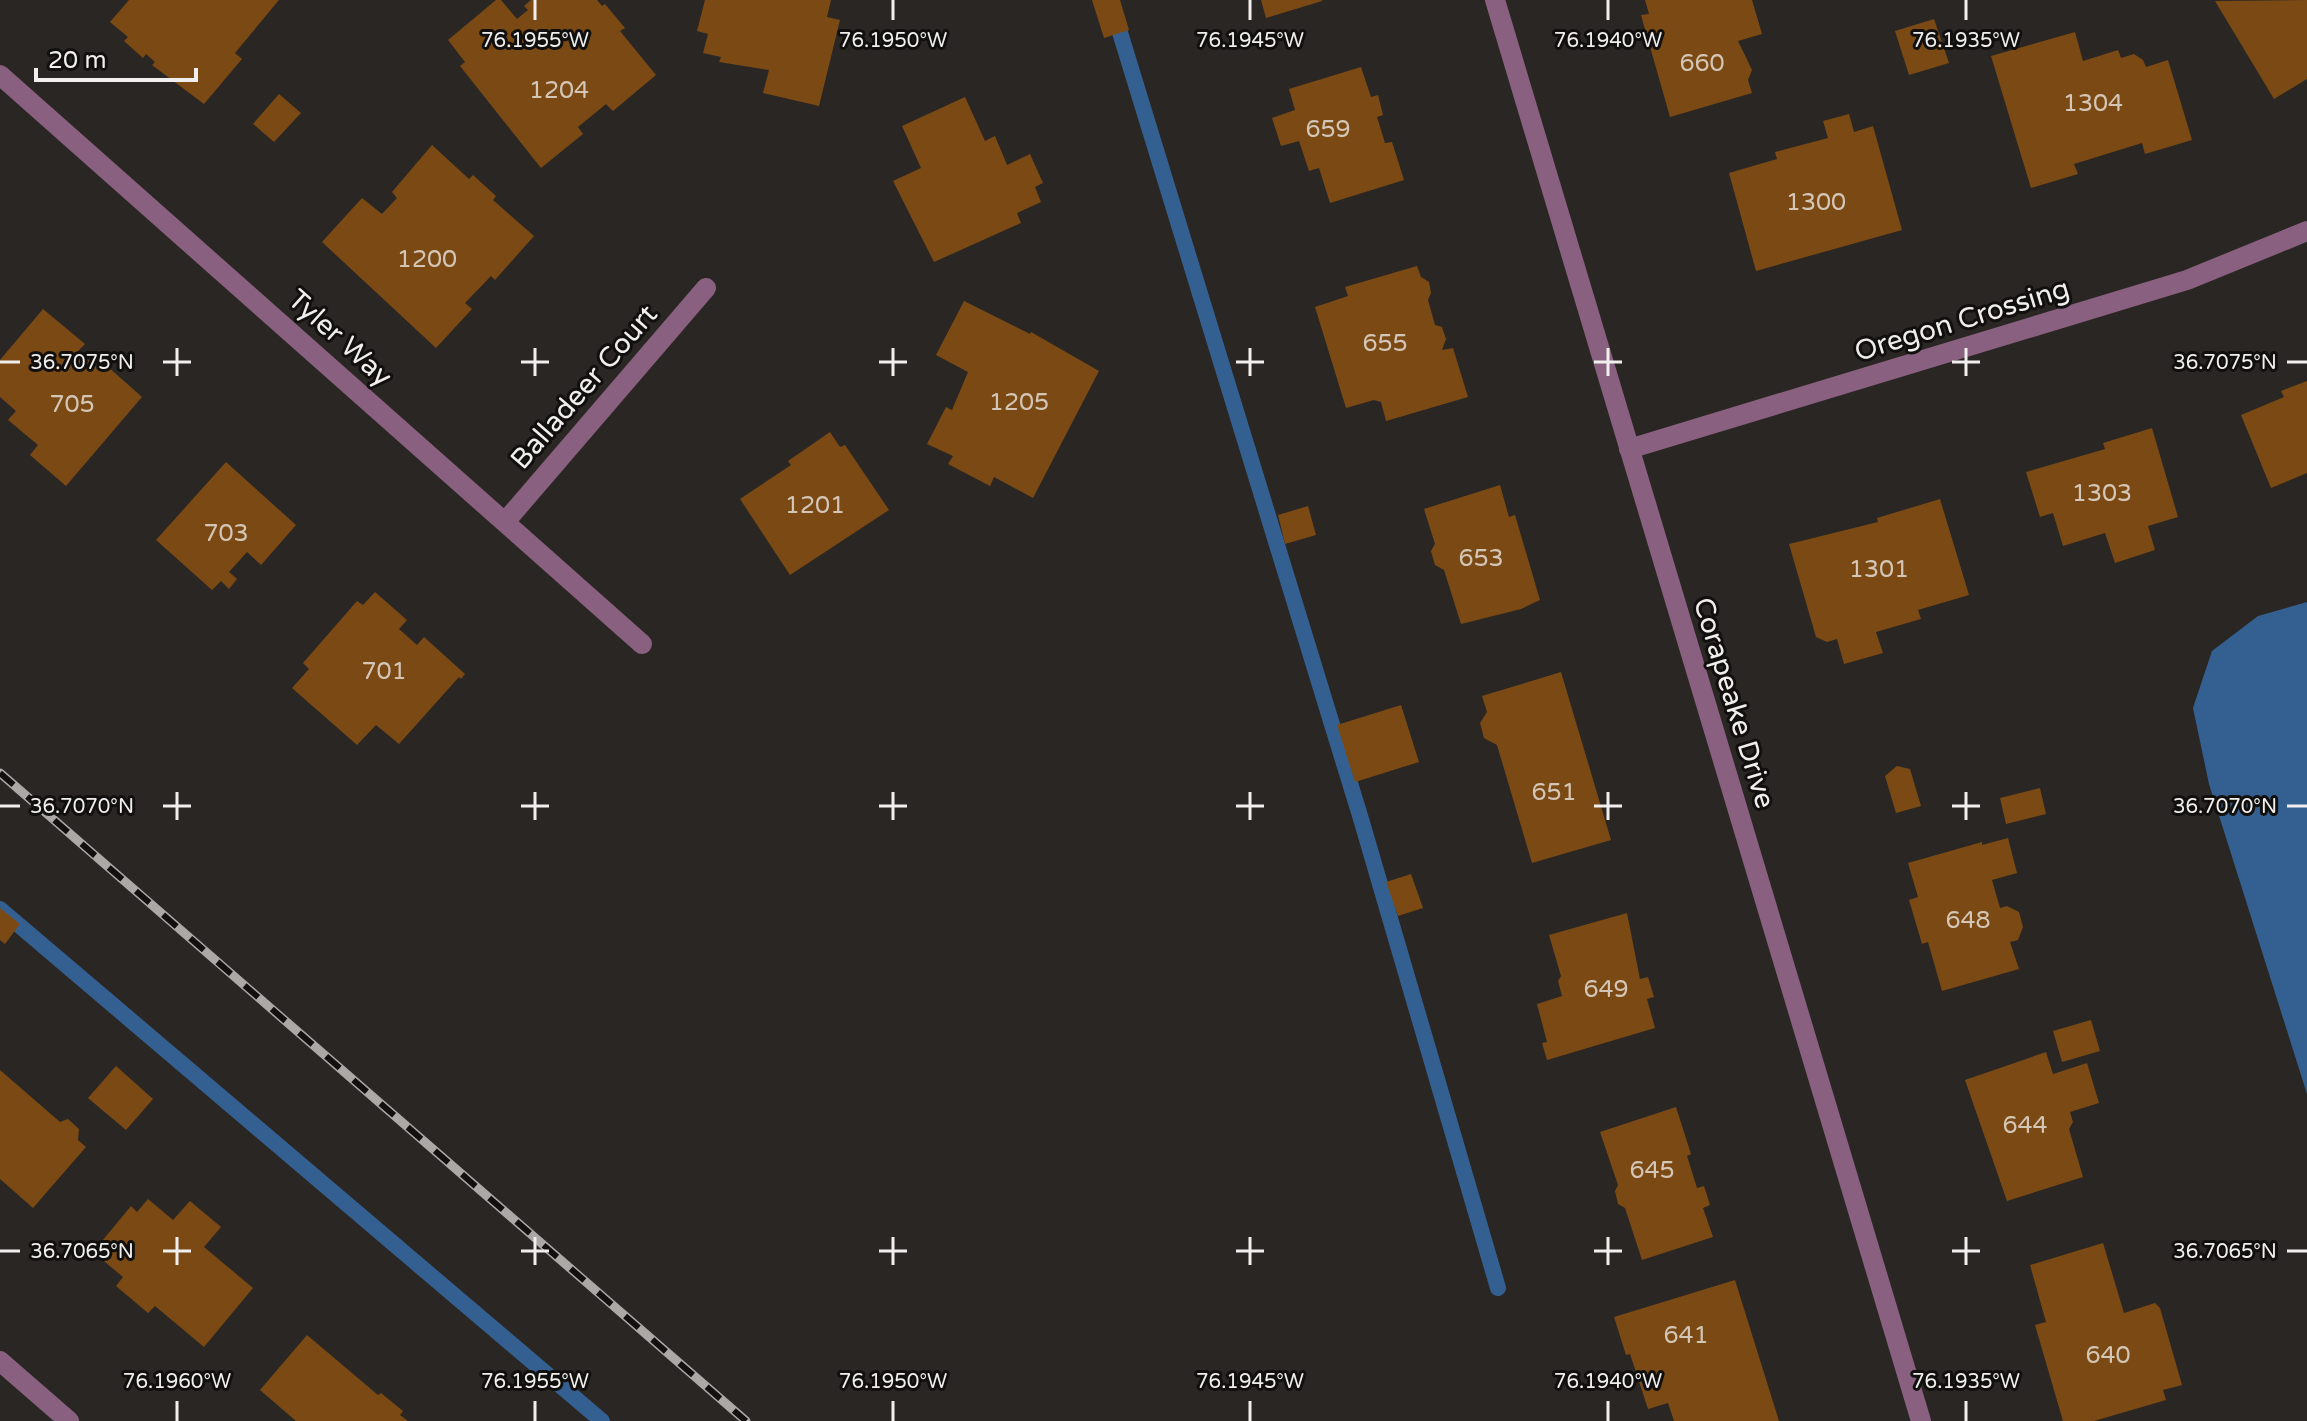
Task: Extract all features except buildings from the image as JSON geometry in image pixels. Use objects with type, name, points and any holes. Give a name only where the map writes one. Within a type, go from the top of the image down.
[{"type":"street","name":"Corapeake Drive","points":[[1495,0],[1921,1421]]},
{"type":"street","name":"Tyler Way","points":[[0,75],[642,644]]},
{"type":"street","name":"Oregon Crossing","points":[[1629,449],[2187,280],[2307,231]]},
{"type":"street","name":"Balladeer Court","points":[[505,522],[706,288]]},
{"type":"street","points":[[0,1361],[69,1421]]},
{"type":"water","points":[[2307,602],[2307,1094],[2209,784],[2193,708],[2212,651],[2258,616]]},
{"type":"waterway","points":[[1110,0],[1361,819],[1498,1288]]},
{"type":"waterway","points":[[0,909],[602,1421]]},
{"type":"railway","points":[[0,773],[746,1421]]}]
